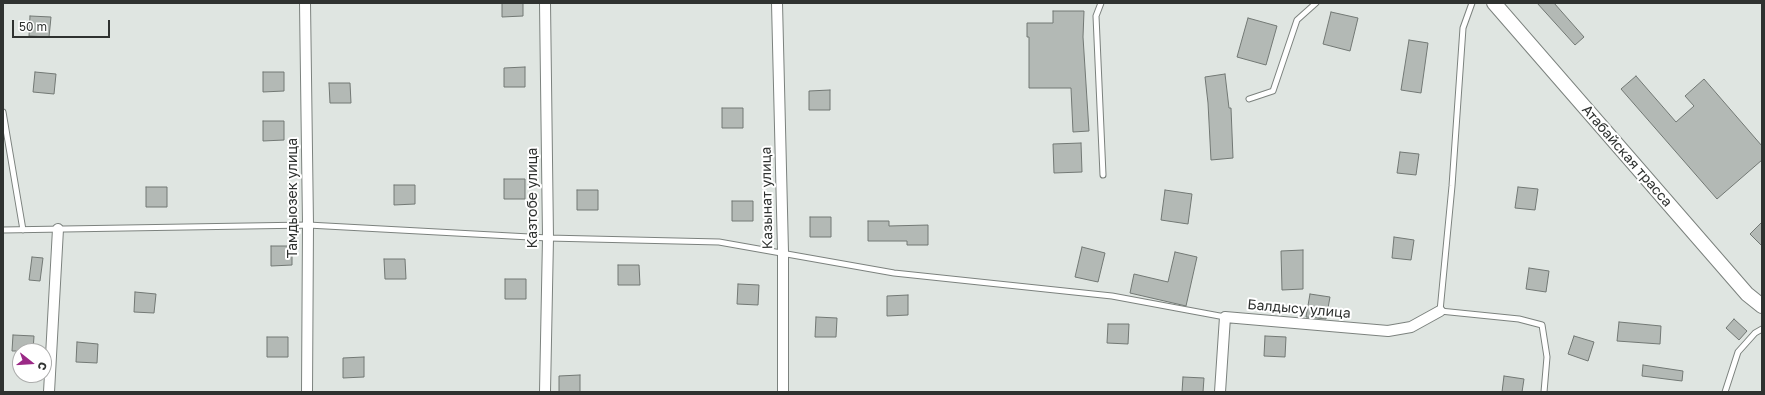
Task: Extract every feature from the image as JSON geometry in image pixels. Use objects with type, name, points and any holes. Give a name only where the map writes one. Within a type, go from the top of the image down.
[{"type":"main road","name":"Атабайская трасса","points":[[1494,3],[1747,294],[1762,306]]},
{"type":"street","name":"Тамдыозек улица","points":[[305,3],[308,225],[306,392]]},
{"type":"street","name":"Казтобе улица","points":[[545,3],[548,238],[545,392]]},
{"type":"street","name":"Казынат улица","points":[[777,3],[783,252],[783,392]]},
{"type":"street","points":[[49,392],[58,229]]},
{"type":"street","name":"Балдысу улица","points":[[1225,317],[1388,331],[1411,327],[1440,311]]},
{"type":"street","points":[[1220,392],[1225,317]]},
{"type":"lane","points":[[1101,3],[1096,16],[1103,175]]},
{"type":"lane","points":[[1249,99],[1273,91],[1297,20],[1316,3]]},
{"type":"lane","points":[[1472,3],[1463,28],[1452,186],[1440,311],[1519,319],[1542,325],[1547,357],[1544,392]]},
{"type":"lane","points":[[3,112],[23,230]]},
{"type":"lane","points":[[3,230],[308,225],[548,238],[719,242],[894,272],[1112,296],[1225,317]]},
{"type":"lane","points":[[1725,392],[1738,352],[1755,333],[1762,329]]},
{"type":"building","points":[[502,3],[523,3],[523,16],[502,17]]},
{"type":"building","points":[[1537,3],[1554,3],[1584,37],[1575,45]]},
{"type":"building","points":[[1053,11],[1084,11],[1083,37],[1089,131],[1073,132],[1071,88],[1029,88],[1029,37],[1027,37],[1027,23],[1053,23]]},
{"type":"building","points":[[1331,12],[1358,18],[1350,51],[1323,44]]},
{"type":"building","points":[[30,16],[51,17],[49,37],[29,36]]},
{"type":"building","points":[[1248,18],[1277,26],[1266,65],[1237,57]]},
{"type":"building","points":[[1409,40],[1428,43],[1421,93],[1401,90]]},
{"type":"building","points":[[525,67],[525,87],[504,87],[504,68]]},
{"type":"building","points":[[35,72],[56,74],[54,94],[33,92]]},
{"type":"building","points":[[263,72],[284,72],[284,91],[263,92]]},
{"type":"building","points":[[1225,74],[1229,108],[1231,108],[1233,158],[1211,160],[1205,77]]},
{"type":"building","points":[[1636,76],[1676,122],[1694,106],[1685,96],[1704,79],[1762,146],[1762,160],[1717,199],[1621,89]]},
{"type":"building","points":[[329,83],[350,83],[351,103],[330,103]]},
{"type":"building","points":[[830,90],[830,110],[809,110],[809,91]]},
{"type":"building","points":[[722,108],[743,108],[743,128],[722,128]]},
{"type":"building","points":[[263,121],[284,121],[284,140],[263,141]]},
{"type":"building","points":[[1081,143],[1082,172],[1054,173],[1053,144]]},
{"type":"building","points":[[1400,152],[1419,154],[1416,175],[1397,173]]},
{"type":"building","points":[[504,179],[525,179],[525,199],[504,199]]},
{"type":"building","points":[[394,185],[415,185],[415,204],[394,205]]},
{"type":"building","points":[[146,187],[167,187],[167,207],[146,207]]},
{"type":"building","points":[[1518,187],[1538,189],[1535,210],[1515,208]]},
{"type":"building","points":[[577,190],[598,190],[598,210],[577,210]]},
{"type":"building","points":[[1165,190],[1192,194],[1188,224],[1161,220]]},
{"type":"building","points":[[732,201],[753,201],[753,221],[732,221]]},
{"type":"building","points":[[810,217],[831,217],[831,237],[810,237]]},
{"type":"building","points":[[868,221],[889,221],[889,226],[928,225],[928,245],[907,245],[907,241],[868,241]]},
{"type":"building","points":[[1762,222],[1762,246],[1750,234]]},
{"type":"building","points":[[1394,237],[1414,240],[1411,260],[1392,258]]},
{"type":"building","points":[[271,246],[292,246],[292,265],[271,266]]},
{"type":"building","points":[[1082,247],[1105,253],[1098,282],[1075,277]]},
{"type":"building","points":[[1303,250],[1303,289],[1282,290],[1281,251]]},
{"type":"building","points":[[1175,252],[1197,257],[1186,306],[1130,293],[1134,274],[1168,282]]},
{"type":"building","points":[[32,257],[43,258],[40,281],[29,280]]},
{"type":"building","points":[[384,259],[405,259],[406,279],[385,279]]},
{"type":"building","points":[[618,265],[639,265],[640,285],[618,285]]},
{"type":"building","points":[[1529,268],[1549,271],[1546,292],[1526,289]]},
{"type":"building","points":[[505,279],[526,279],[526,299],[505,299]]},
{"type":"building","points":[[738,284],[759,285],[758,305],[737,304]]},
{"type":"building","points":[[135,292],[156,294],[154,313],[134,312]]},
{"type":"building","points":[[1310,294],[1330,297],[1326,319],[1306,317]]},
{"type":"building","points":[[908,295],[908,315],[887,316],[887,296]]},
{"type":"building","points":[[816,317],[837,318],[836,337],[815,337]]},
{"type":"building","points":[[1734,319],[1747,331],[1739,340],[1726,328]]},
{"type":"building","points":[[1619,322],[1661,326],[1660,344],[1617,341]]},
{"type":"building","points":[[1108,324],[1129,324],[1128,344],[1107,343]]},
{"type":"building","points":[[13,335],[34,336],[34,343],[12,343]]},
{"type":"building","points":[[1265,336],[1286,337],[1285,357],[1264,356]]},
{"type":"building","points":[[1574,336],[1594,342],[1588,361],[1568,354]]},
{"type":"building","points":[[267,337],[288,337],[288,357],[267,357]]},
{"type":"building","points":[[77,342],[98,344],[97,363],[76,362]]},
{"type":"building","points":[[364,357],[364,377],[343,378],[343,358]]},
{"type":"building","points":[[1643,365],[1683,371],[1682,381],[1642,376]]},
{"type":"building","points":[[580,375],[580,392],[559,392],[559,376]]},
{"type":"building","points":[[1504,376],[1524,379],[1522,392],[1502,392]]},
{"type":"building","points":[[1183,377],[1204,378],[1203,392],[1182,392]]}]
